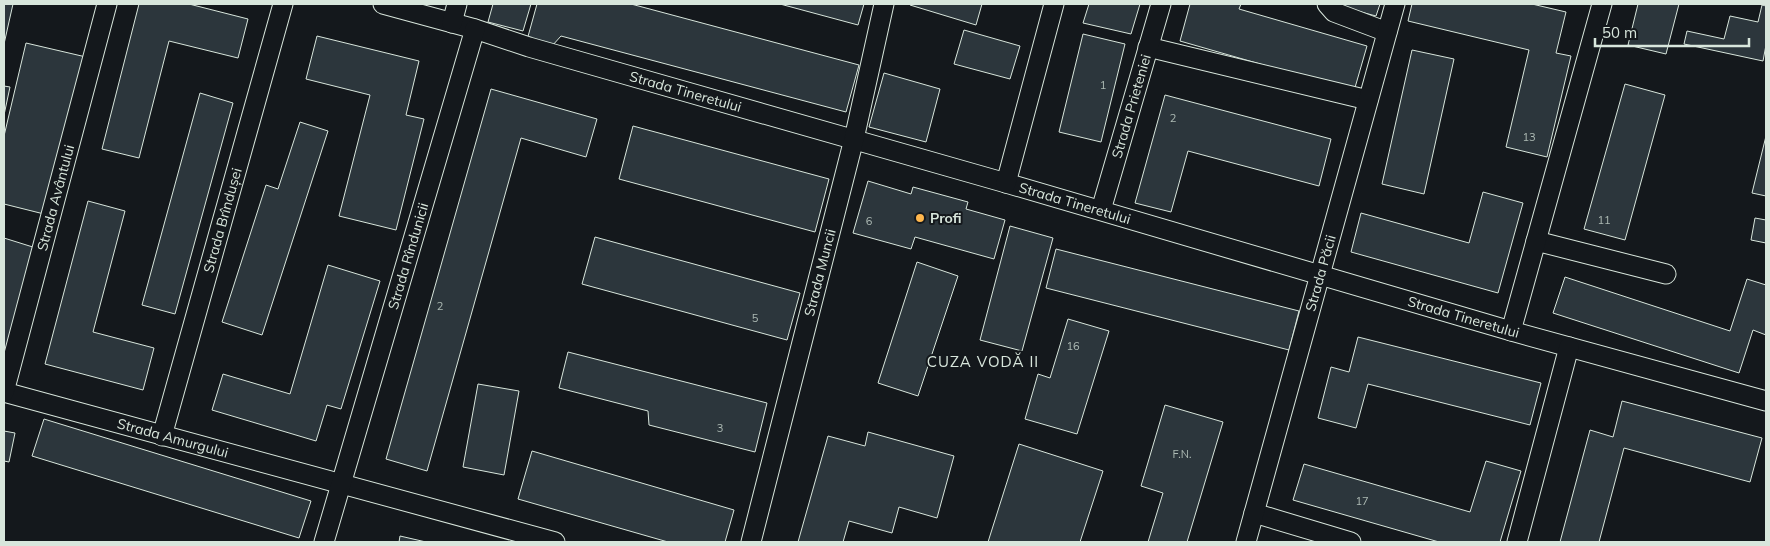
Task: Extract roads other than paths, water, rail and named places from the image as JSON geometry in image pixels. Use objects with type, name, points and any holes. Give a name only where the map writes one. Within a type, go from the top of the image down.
[{"type":"street","name":"Strada Avântului","points":[[4,392],[107,4]]},
{"type":"street","name":"Strada Brîndușei","points":[[162,436],[282,4]]},
{"type":"street","name":"Strada Tineretului","points":[[383,4],[1006,182],[1511,331],[1766,401]]},
{"type":"street","points":[[452,23],[457,4]]},
{"type":"street","name":"Strada Muncii","points":[[751,542],[854,139],[884,4]]},
{"type":"street","points":[[1006,182],[1054,4]]},
{"type":"street","name":"Strada Prieteniei","points":[[1101,210],[1161,4]]},
{"type":"street","points":[[1327,4],[1334,12],[1387,32]]},
{"type":"street","name":"Strada Păcii","points":[[1246,542],[1395,4]]},
{"type":"street","points":[[1511,331],[1602,4]]},
{"type":"street","name":"Strada Rîndunicii","points":[[342,484],[475,29]]},
{"type":"street","points":[[1148,47],[1368,100]]},
{"type":"street","points":[[1536,241],[1666,274]]},
{"type":"street","points":[[1516,542],[1568,347]]},
{"type":"street","name":"Strada Amurgului","points":[[4,392],[555,542]]},
{"type":"street","points":[[324,542],[342,484]]},
{"type":"street","points":[[1254,513],[1352,542]]},
{"type":"place","name":"Profi","points":[[920,218]]},
{"type":"district","name":"CUZA VODĂ II","points":[[983,361]]}]
